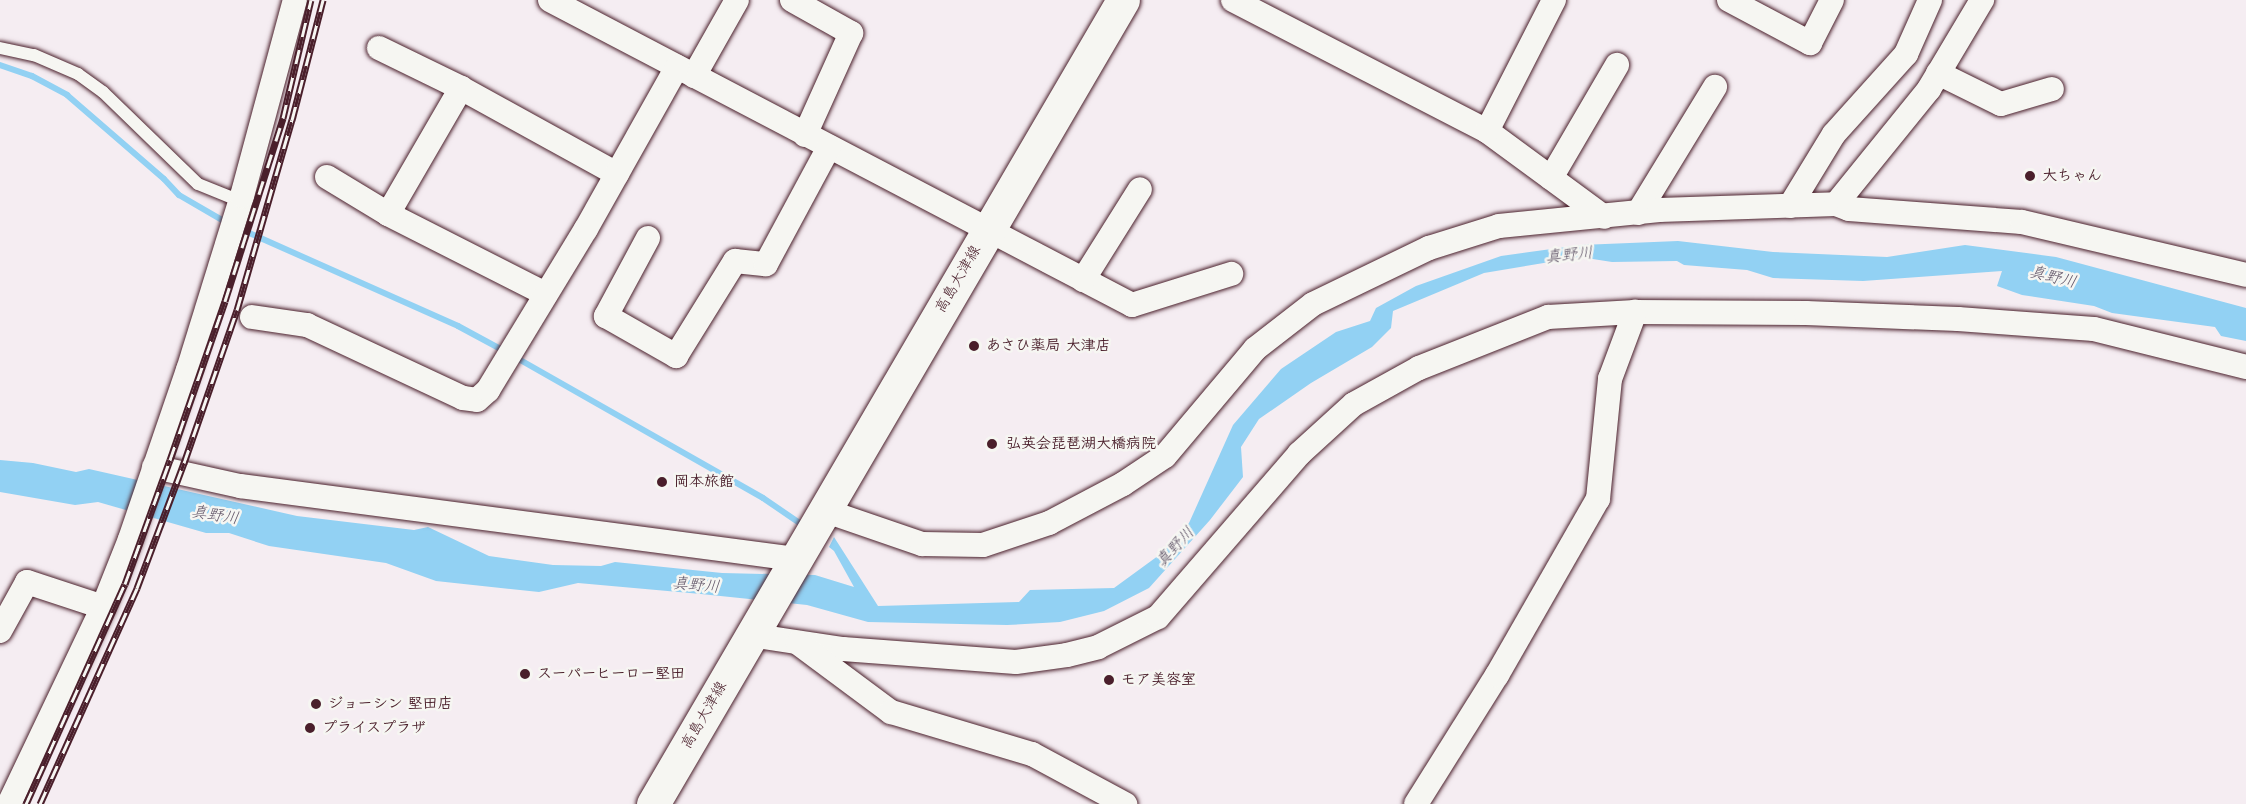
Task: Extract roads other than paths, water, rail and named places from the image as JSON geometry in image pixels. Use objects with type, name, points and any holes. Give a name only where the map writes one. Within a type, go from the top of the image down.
[{"type":"main road","name":"高島大津線","points":[[653,804],[1123,0]]},
{"type":"street","points":[[9,804],[103,607],[130,539],[188,370],[240,201],[295,0]]},
{"type":"street","points":[[550,0],[986,231],[1132,305],[1231,274]]},
{"type":"street","points":[[252,317],[307,325],[463,398],[477,400],[488,390],[617,174],[737,0]]},
{"type":"street","points":[[792,0],[852,33],[805,135]]},
{"type":"street","points":[[1233,0],[1487,131],[1604,217]]},
{"type":"street","points":[[1487,131],[1554,0]]},
{"type":"street","points":[[1730,0],[1810,43],[1832,0]]},
{"type":"street","points":[[1790,206],[1834,134],[1906,54],[1930,0]]},
{"type":"street","points":[[1836,204],[1938,74],[1982,0]]},
{"type":"street","points":[[379,48],[462,88],[617,174]]},
{"type":"street","points":[[1551,178],[1617,65]]},
{"type":"street","points":[[1938,74],[2001,104],[2052,89]]},
{"type":"street","points":[[1638,213],[1715,87]]},
{"type":"street","points":[[388,214],[462,88]]},
{"type":"street","points":[[648,238],[606,316],[676,356],[735,261],[766,264],[829,147]]},
{"type":"street","points":[[327,177],[388,214],[546,294]]},
{"type":"street","points":[[1083,280],[1140,189]]},
{"type":"street","points":[[823,510],[922,544],[983,545],[1049,523],[1123,484],[1165,456],[1255,349],[1313,304],[1429,248],[1499,226],[1638,213],[1836,204],[1849,209],[2022,222],[2246,275]]},
{"type":"street","points":[[753,630],[796,642],[843,649],[1016,662],[1067,655],[1098,647],[1158,617],[1299,454],[1354,404],[1419,368],[1548,317],[1635,312],[1935,318],[2094,329],[2246,367]]},
{"type":"street","points":[[1416,804],[1497,675],[1598,499],[1610,379],[1635,312]]},
{"type":"street","points":[[153,472],[240,486],[795,559]]},
{"type":"street","points":[[3,618],[27,582],[103,607]]},
{"type":"street","points":[[796,642],[891,712],[1032,754],[1125,804]]},
{"type":"lane","points":[[0,48],[34,55],[78,74],[103,92],[198,184],[240,201]]},
{"type":"water","name":"真野川","points":[[1678,241],[1773,252],[1887,257],[1965,245],[2056,257],[2246,308],[2246,341],[2221,336],[2215,327],[2112,313],[2094,306],[2022,295],[1997,286],[2002,271],[1863,281],[1773,278],[1747,270],[1684,265],[1677,261],[1612,262],[1580,257],[1484,273],[1393,311],[1391,328],[1372,347],[1311,383],[1259,419],[1241,447],[1243,477],[1210,520],[1149,588],[1104,611],[1060,622],[1007,625],[868,622],[807,605],[701,594],[578,583],[539,592],[436,581],[386,563],[269,546],[229,533],[206,533],[98,502],[75,505],[0,492],[0,460],[33,463],[76,472],[89,469],[297,516],[414,530],[428,527],[489,556],[553,565],[601,566],[615,562],[722,573],[815,575],[854,587],[834,551],[829,547],[834,537],[878,606],[1019,602],[1030,590],[1114,588],[1162,553],[1189,523],[1233,425],[1281,369],[1336,332],[1370,321],[1376,308],[1416,286],[1501,256],[1581,245]]},
{"type":"waterway","points":[[0,65],[32,76],[67,95],[164,179],[179,195],[229,224]]},
{"type":"waterway","points":[[238,228],[458,326],[506,352]]},
{"type":"waterway","points":[[515,357],[763,498],[804,526]]},
{"type":"railway","points":[[26,804],[125,584],[170,460],[225,301],[283,118],[311,0]]},
{"type":"railway","points":[[40,804],[137,588],[184,463],[237,310],[292,120],[323,0]]},
{"type":"place","name":"大ちゃん","points":[[2030,176]]},
{"type":"place","name":"あさひ薬局 大津店","points":[[974,346]]},
{"type":"place","name":"弘英会琵琶湖大橋病院","points":[[992,444]]},
{"type":"place","name":"岡本旅館","points":[[662,482]]},
{"type":"place","name":"スーパーヒーロー堅田","points":[[525,674]]},
{"type":"place","name":"モア美容室","points":[[1109,680]]},
{"type":"place","name":"ジョーシン 堅田店","points":[[316,704]]},
{"type":"place","name":"プライスプラザ","points":[[310,728]]}]
